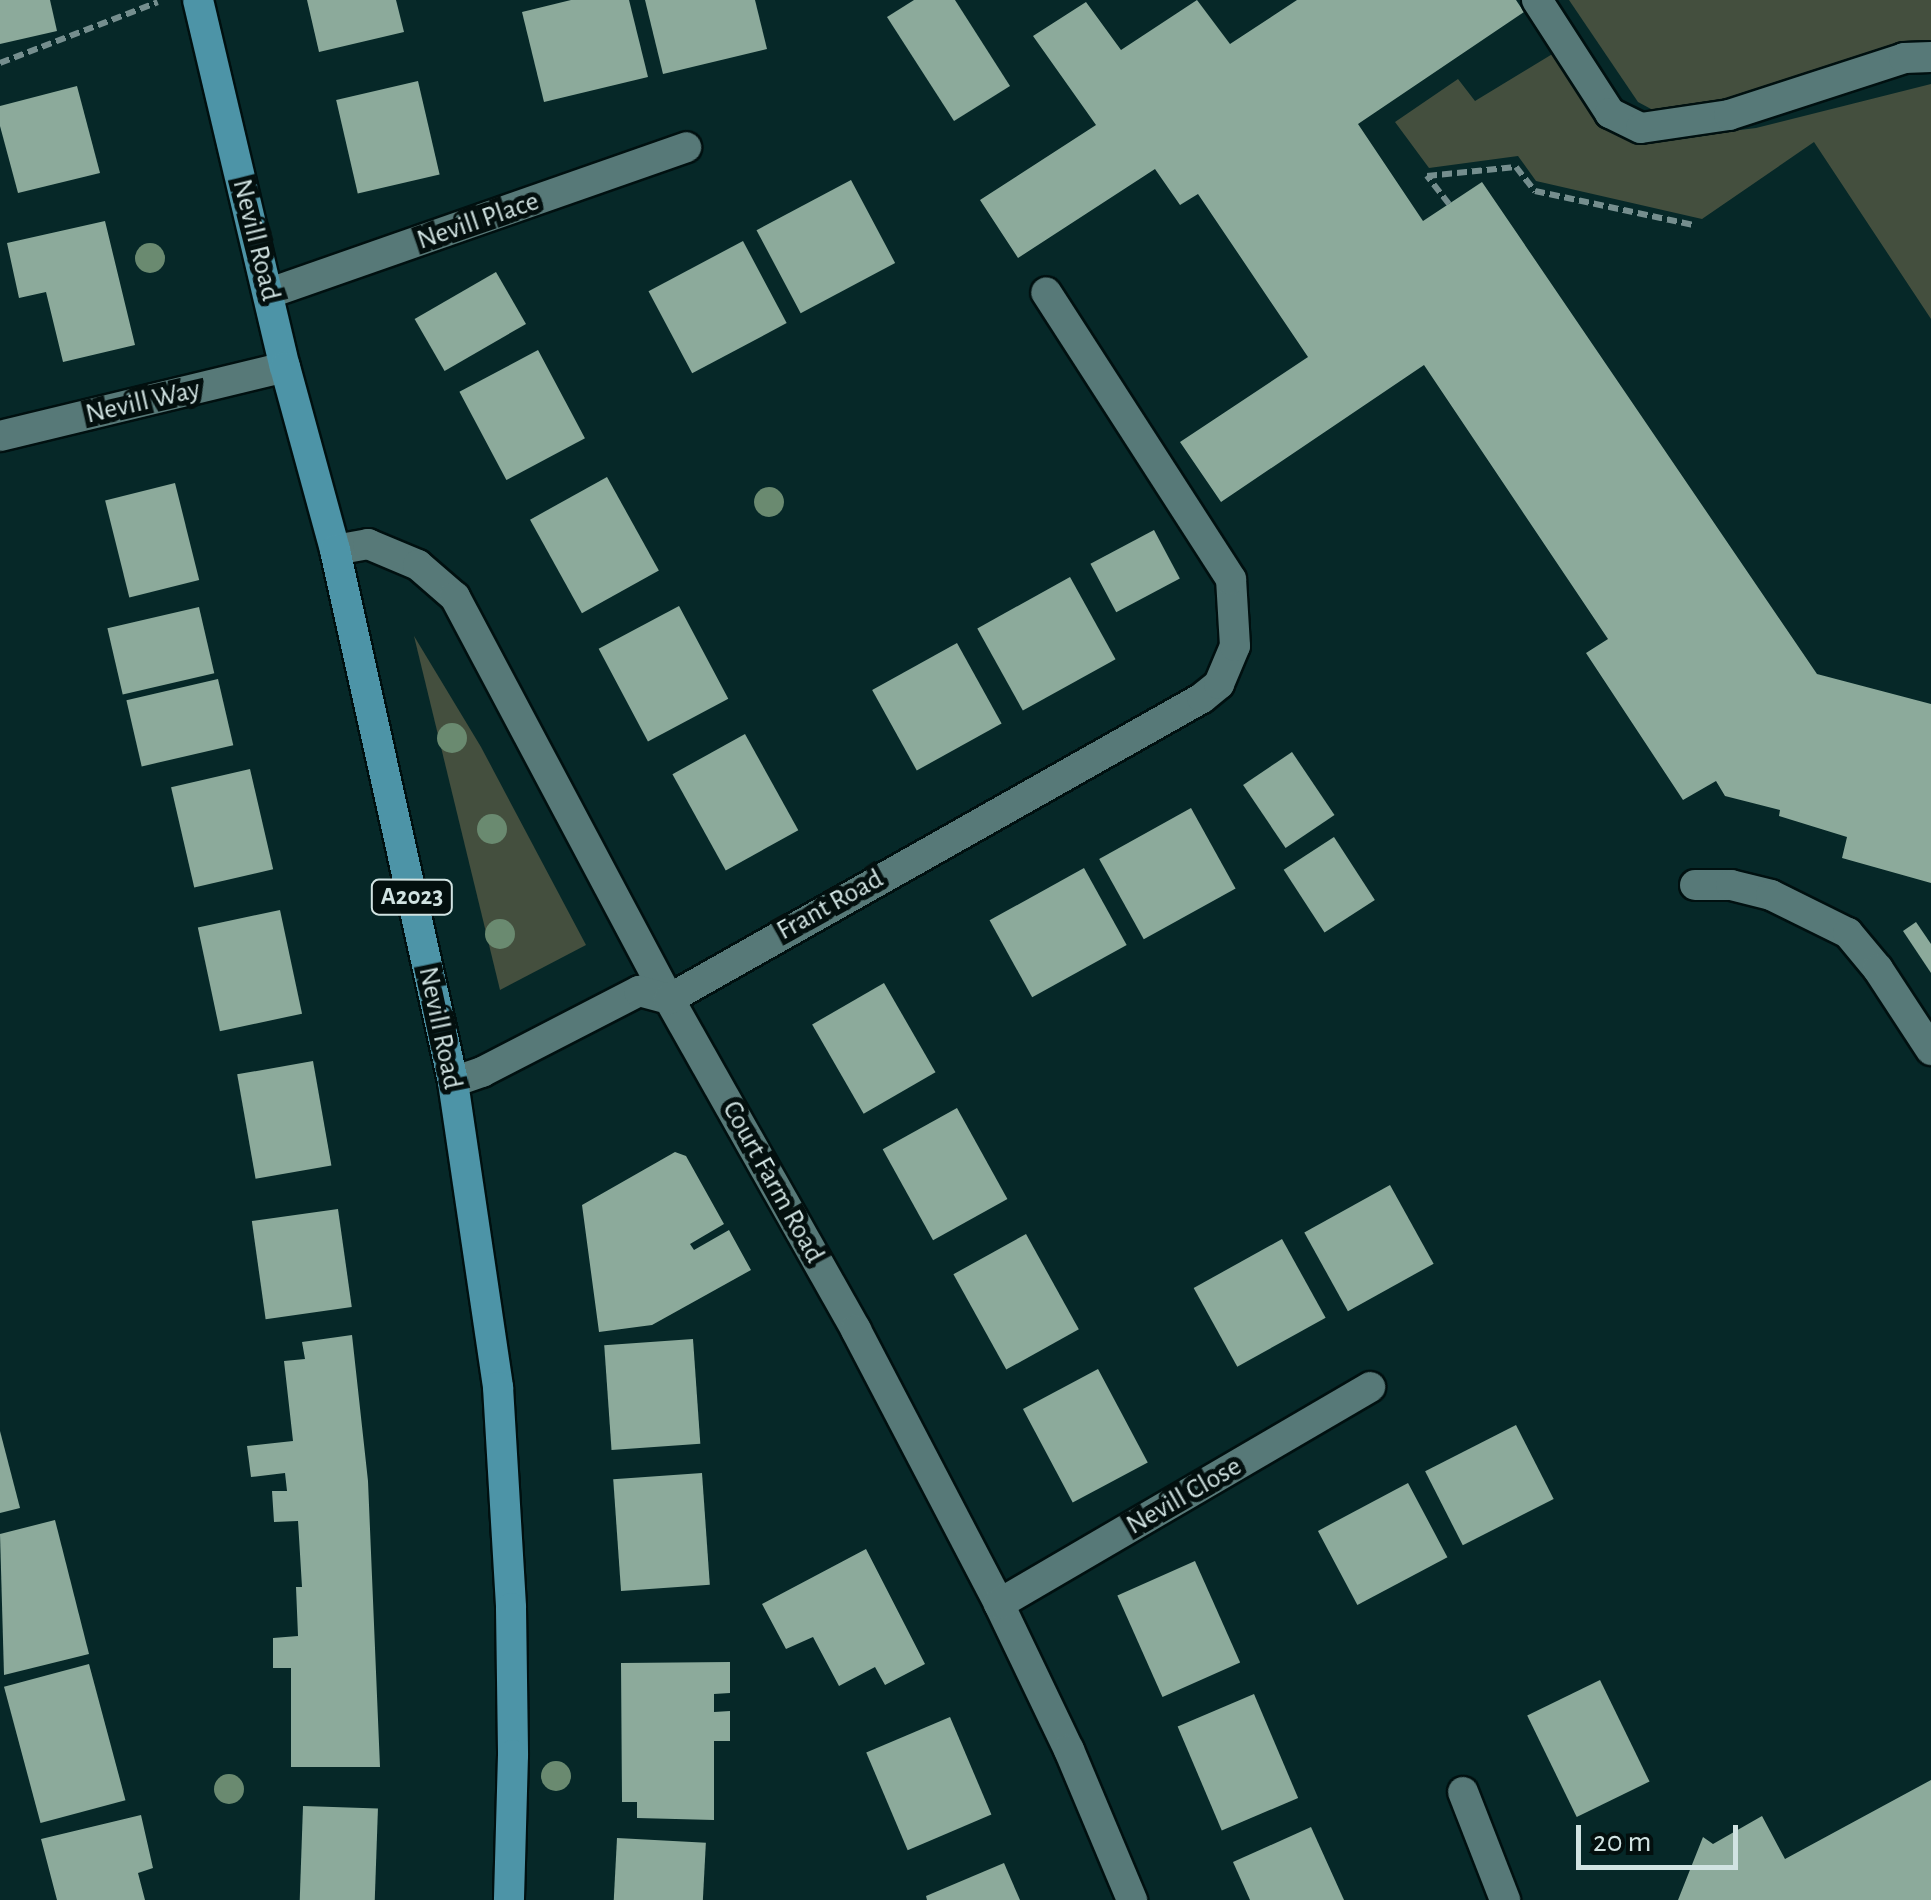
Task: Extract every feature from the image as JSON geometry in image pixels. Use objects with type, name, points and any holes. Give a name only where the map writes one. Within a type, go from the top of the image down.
[{"type":"main road","name":"Nevill Road","points":[[198,0],[285,367],[335,550],[453,1082],[498,1387],[514,1755],[509,1900]]},
{"type":"street","points":[[1538,0],[1610,113],[1641,128],[1729,114],[1904,58],[1931,57]]},
{"type":"street","name":"Nevill Place","points":[[270,294],[686,147]]},
{"type":"street","name":"Frant Road","points":[[453,1082],[482,1072],[639,991],[669,999],[1202,698],[1225,674],[1235,646],[1231,579],[1046,292]]},
{"type":"street","name":"Nevill Way","points":[[0,436],[285,367]]},
{"type":"street","name":"Court Farm Road","points":[[335,550],[368,544],[418,565],[454,596],[669,999],[856,1330],[999,1604],[1069,1750],[1132,1900]]},
{"type":"street","points":[[1695,885],[1731,885],[1770,895],[1848,933],[1878,968],[1931,1050]]},
{"type":"street","name":"Nevill Close","points":[[999,1604],[1370,1387]]},
{"type":"street","points":[[1462,1792],[1505,1900]]},
{"type":"path","points":[[0,63],[164,0]]},
{"type":"path","points":[[1449,204],[1427,176],[1516,167],[1535,191],[1694,225]]},
{"type":"green space","points":[[1569,0],[1931,0],[1931,45],[1689,111],[1651,109],[1638,102]]},
{"type":"green space","points":[[1559,50],[1623,137],[1635,143],[1756,128],[1931,84],[1931,319],[1814,142],[1702,219],[1536,181],[1518,156],[1429,168],[1395,122],[1458,79],[1475,101]]},
{"type":"green space","points":[[414,636],[481,747],[586,945],[500,990]]},
{"type":"building","points":[[0,0],[50,0],[57,31],[0,44]]},
{"type":"building","points":[[307,0],[396,0],[404,32],[319,52]]},
{"type":"building","points":[[571,0],[629,0],[648,77],[544,102],[522,12]]},
{"type":"building","points":[[645,0],[755,0],[767,49],[663,74]]},
{"type":"building","points":[[914,0],[955,0],[1010,86],[954,121],[887,17]]},
{"type":"building","points":[[1197,0],[1230,44],[1297,0],[1516,0],[1524,12],[1358,124],[1423,221],[1482,182],[1817,674],[1931,704],[1931,883],[1842,858],[1847,837],[1779,816],[1780,810],[1725,796],[1716,781],[1683,800],[1586,653],[1608,639],[1424,365],[1221,502],[1180,442],[1308,357],[1198,194],[1180,205],[1155,169],[1018,258],[980,200],[1096,125],[1033,36],[1086,2],[1121,50]]},
{"type":"building","points":[[418,81],[440,175],[358,193],[336,100]]},
{"type":"building","points":[[77,86],[100,173],[18,193],[0,126],[0,106]]},
{"type":"building","points":[[851,180],[895,263],[801,313],[757,230]]},
{"type":"building","points":[[105,221],[135,345],[63,362],[46,292],[19,298],[7,243]]},
{"type":"building","points":[[743,241],[787,323],[692,373],[649,291]]},
{"type":"building","points":[[496,272],[526,324],[445,371],[415,319]]},
{"type":"building","points":[[538,350],[585,438],[506,480],[459,392]]},
{"type":"building","points":[[607,477],[659,571],[582,613],[530,520]]},
{"type":"building","points":[[175,483],[199,580],[129,597],[105,500]]},
{"type":"building","points":[[1154,530],[1180,579],[1116,612],[1090,564]]},
{"type":"building","points":[[1070,577],[1116,659],[1023,711],[977,628]]},
{"type":"building","points":[[679,606],[728,699],[648,741],[599,649]]},
{"type":"building","points":[[199,607],[214,673],[123,694],[107,628]]},
{"type":"building","points":[[957,643],[1002,723],[917,770],[872,690]]},
{"type":"building","points":[[218,679],[233,745],[142,766],[126,700]]},
{"type":"building","points":[[745,734],[798,830],[726,870],[672,774]]},
{"type":"building","points":[[1292,752],[1334,815],[1286,848],[1243,785]]},
{"type":"building","points":[[250,769],[273,869],[194,888],[171,787]]},
{"type":"building","points":[[1191,808],[1236,888],[1144,939],[1099,859]]},
{"type":"building","points":[[1334,837],[1375,900],[1325,933],[1284,870]]},
{"type":"building","points":[[1084,868],[1127,945],[1032,997],[990,920]]},
{"type":"building","points":[[280,910],[302,1014],[220,1031],[198,927]]},
{"type":"building","points":[[1916,922],[1931,944],[1931,973],[1903,931]]},
{"type":"building","points":[[884,983],[936,1072],[864,1114],[812,1024]]},
{"type":"building","points":[[313,1061],[331,1165],[256,1179],[237,1074]]},
{"type":"building","points":[[957,1108],[1007,1199],[933,1240],[883,1149]]},
{"type":"building","points":[[675,1152],[686,1156],[724,1224],[690,1244],[694,1250],[729,1230],[751,1270],[652,1325],[599,1332],[582,1205]]},
{"type":"building","points":[[1390,1185],[1434,1264],[1348,1311],[1304,1233]]},
{"type":"building","points":[[338,1209],[352,1307],[266,1319],[252,1221]]},
{"type":"building","points":[[1026,1234],[1079,1329],[1006,1370],[953,1274]]},
{"type":"building","points":[[1282,1239],[1326,1318],[1237,1367],[1194,1288]]},
{"type":"building","points":[[352,1335],[368,1481],[380,1767],[291,1767],[291,1668],[273,1668],[273,1638],[298,1636],[296,1587],[302,1587],[298,1521],[274,1522],[272,1491],[287,1491],[285,1473],[251,1477],[247,1446],[293,1441],[284,1361],[305,1359],[302,1342]]},
{"type":"building","points":[[693,1339],[700,1444],[612,1450],[604,1345]]},
{"type":"building","points":[[1098,1369],[1148,1463],[1073,1502],[1023,1409]]},
{"type":"building","points":[[1516,1425],[1554,1499],[1463,1545],[1425,1471]]},
{"type":"building","points":[[0,1431],[20,1508],[0,1513]]},
{"type":"building","points":[[702,1473],[710,1585],[621,1591],[613,1479]]},
{"type":"building","points":[[1408,1483],[1447,1557],[1357,1605],[1318,1531]]},
{"type":"building","points":[[55,1520],[89,1654],[4,1675],[0,1534]]},
{"type":"building","points":[[866,1549],[925,1664],[885,1685],[875,1667],[839,1686],[813,1637],[786,1649],[762,1604]]},
{"type":"building","points":[[1195,1561],[1240,1662],[1162,1697],[1117,1596]]},
{"type":"building","points":[[730,1662],[730,1693],[714,1694],[714,1712],[730,1711],[730,1741],[714,1741],[714,1820],[637,1818],[637,1802],[622,1802],[621,1663]]},
{"type":"building","points":[[89,1664],[125,1800],[40,1823],[4,1687]]},
{"type":"building","points":[[1600,1680],[1650,1782],[1577,1817],[1527,1716]]},
{"type":"building","points":[[1254,1694],[1298,1798],[1222,1830],[1178,1726]]},
{"type":"building","points":[[950,1717],[991,1815],[908,1850],[866,1753]]},
{"type":"building","points":[[1931,1780],[1931,1900],[1678,1900],[1703,1837],[1713,1844],[1762,1816],[1785,1859]]},
{"type":"building","points":[[303,1806],[378,1809],[375,1900],[300,1900]]},
{"type":"building","points":[[141,1815],[153,1868],[138,1873],[145,1900],[57,1900],[41,1839]]},
{"type":"building","points":[[1311,1827],[1344,1900],[1250,1900],[1233,1862]]},
{"type":"building","points":[[617,1838],[706,1843],[703,1900],[614,1900]]},
{"type":"building","points":[[1004,1863],[1020,1900],[927,1900],[926,1896]]}]
